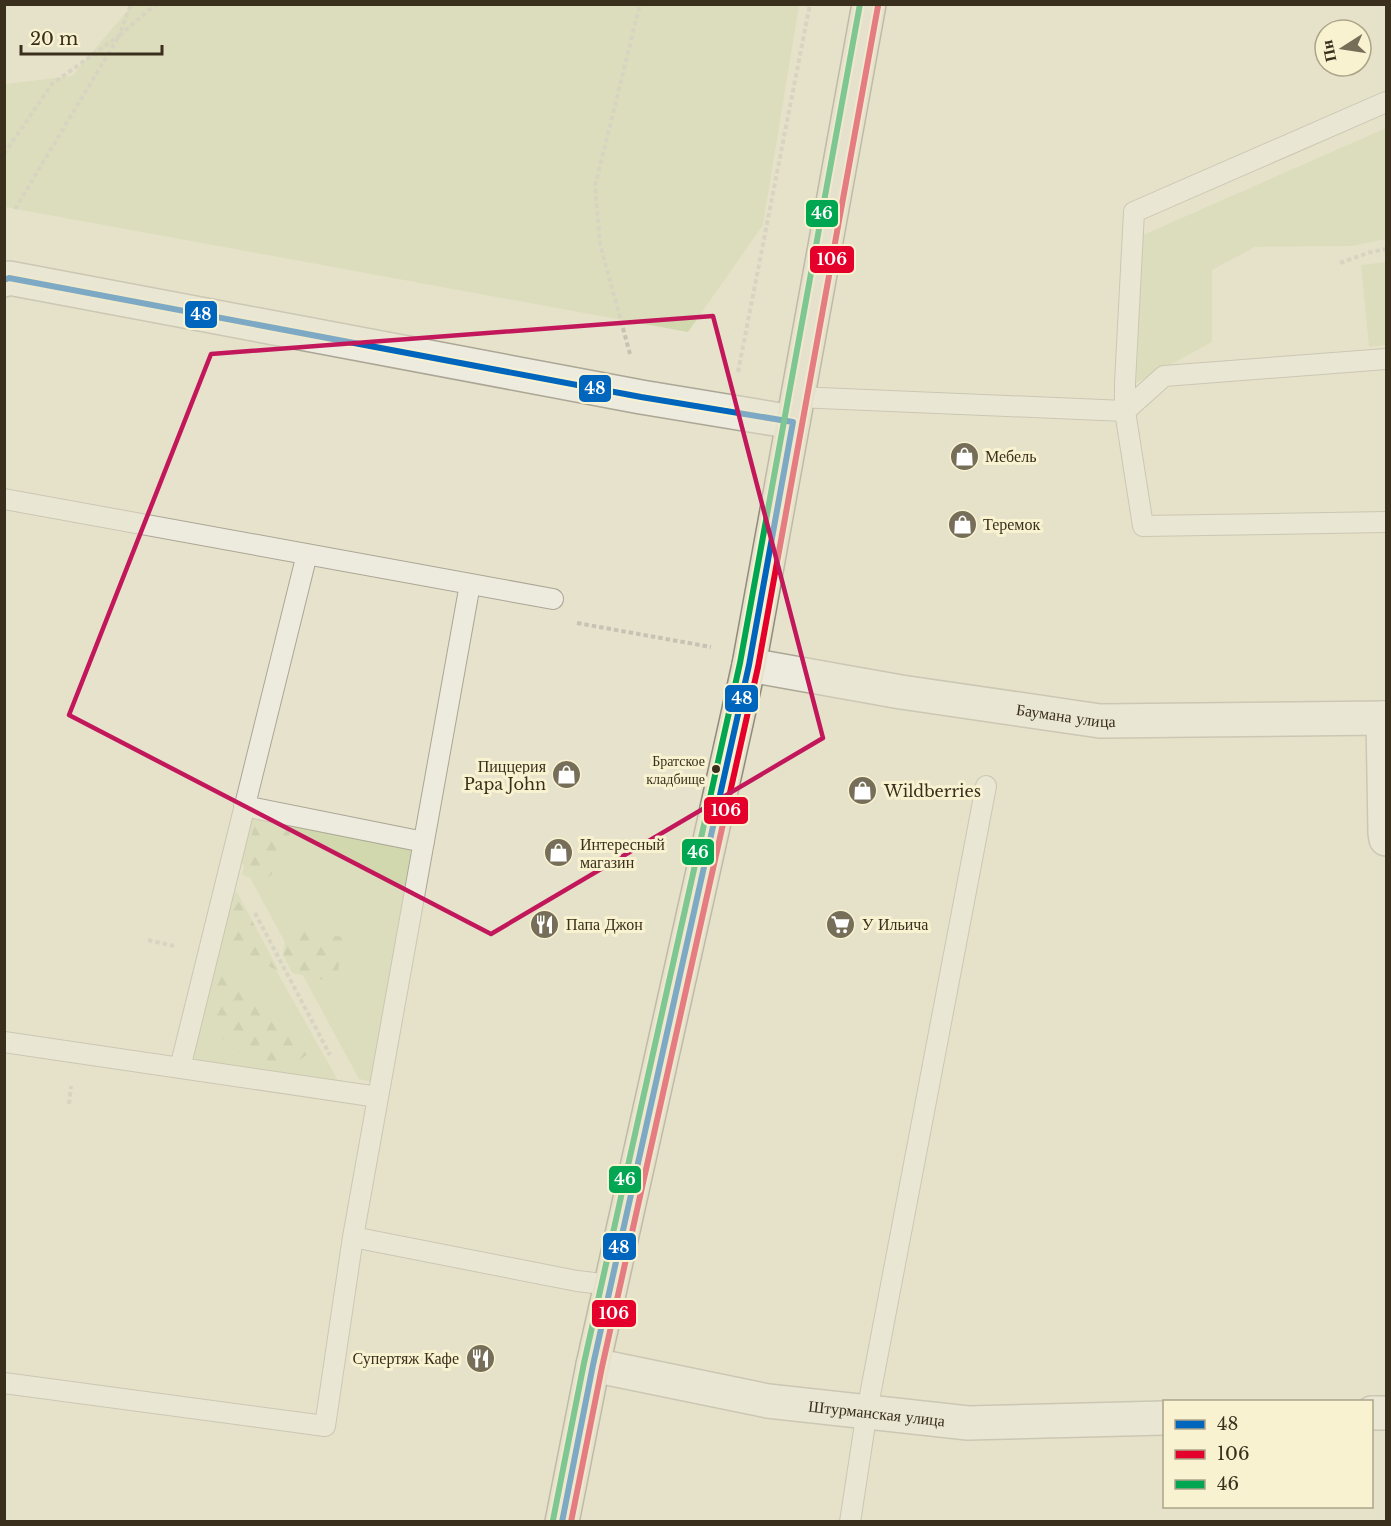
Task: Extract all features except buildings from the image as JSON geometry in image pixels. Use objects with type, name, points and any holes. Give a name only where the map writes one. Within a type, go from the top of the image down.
[{"type":"main road","points":[[562,1521],[593,1365],[750,665],[869,4]]},
{"type":"street","points":[[4,280],[9,278],[641,397],[795,410]]},
{"type":"street","name":"Баумана улица","points":[[750,665],[901,692],[1100,721],[1385,718]]},
{"type":"street","points":[[1385,718],[1384,833],[1386,839]]},
{"type":"street","name":"Штурманская улица","points":[[593,1365],[768,1401],[968,1422],[1163,1418]]},
{"type":"lane","points":[[1386,102],[1134,212],[1125,371],[1125,411],[1143,526],[1386,522]]},
{"type":"lane","points":[[795,410],[1125,411],[1164,376],[1386,359]]},
{"type":"lane","points":[[4,499],[553,599]]},
{"type":"lane","points":[[180,1068],[307,555]]},
{"type":"lane","points":[[4,1383],[325,1425],[353,1236],[470,585]]},
{"type":"lane","points":[[850,1521],[867,1411],[986,786]]},
{"type":"lane","points":[[244,806],[424,842]]},
{"type":"lane","points":[[4,1042],[378,1097]]},
{"type":"lane","points":[[353,1236],[577,1281],[611,1285]]},
{"type":"path","points":[[15,208],[119,36],[131,4]]},
{"type":"path","points":[[4,154],[52,84],[119,36],[156,4]]},
{"type":"path","points":[[640,4],[596,186],[600,244],[641,397]]},
{"type":"path","points":[[737,376],[810,4]]},
{"type":"path","points":[[1341,263],[1386,249]]},
{"type":"path","points":[[553,599],[560,621],[714,647]]},
{"type":"path","points":[[230,865],[350,1092]]},
{"type":"highlighted area","points":[[713,316],[823,738],[491,934],[69,715],[211,354]]},
{"type":"green space","points":[[132,5],[799,5],[763,225],[688,332],[5,207],[5,84],[72,76]]},
{"type":"green space","points":[[1386,128],[1386,239],[1352,246],[1255,247],[1212,270],[1212,342],[1136,383],[1143,235]]},
{"type":"green space","points":[[1386,262],[1386,345],[1369,347],[1361,265]]},
{"type":"green space","points":[[251,816],[411,850],[371,1082],[359,1079],[241,861]]},
{"type":"green space","points":[[256,817],[293,825],[278,869],[263,882],[242,875]]},
{"type":"green space","points":[[230,888],[340,1084],[187,1063]]},
{"type":"green space","points":[[236,890],[279,971],[222,945]]},
{"type":"green space","points":[[287,929],[343,937],[337,978],[328,981],[292,973],[283,955]]},
{"type":"green space","points":[[220,965],[314,1050],[298,1061],[272,1063],[233,1051],[214,1028],[211,1000]]},
{"type":"transit line","name":"46","points":[[553,1520],[584,1363],[740,663],[860,4]]},
{"type":"transit line","name":"106","points":[[571,1522],[602,1367],[758,667],[878,6]]},
{"type":"transit line","name":"48","points":[[4,280],[9,278],[641,397],[793,422]]},
{"type":"transit line","name":"48","points":[[562,1522],[593,1365],[749,665],[793,422]]},
{"type":"place","name":"Мебель","points":[[964,456]]},
{"type":"place","name":"Теремок","points":[[962,524]]},
{"type":"place","name":"Братское кладбище","points":[[716,769]]},
{"type":"place","name":"Пиццерия Papa John","points":[[567,775]]},
{"type":"place","name":"Wildberries","points":[[863,791]]},
{"type":"place","name":"Интересный магазин","points":[[559,853]]},
{"type":"place","name":"Папа Джон","points":[[545,924]]},
{"type":"place","name":"У Ильича","points":[[841,924]]},
{"type":"place","name":"Супертяж Кафе","points":[[480,1358]]}]
